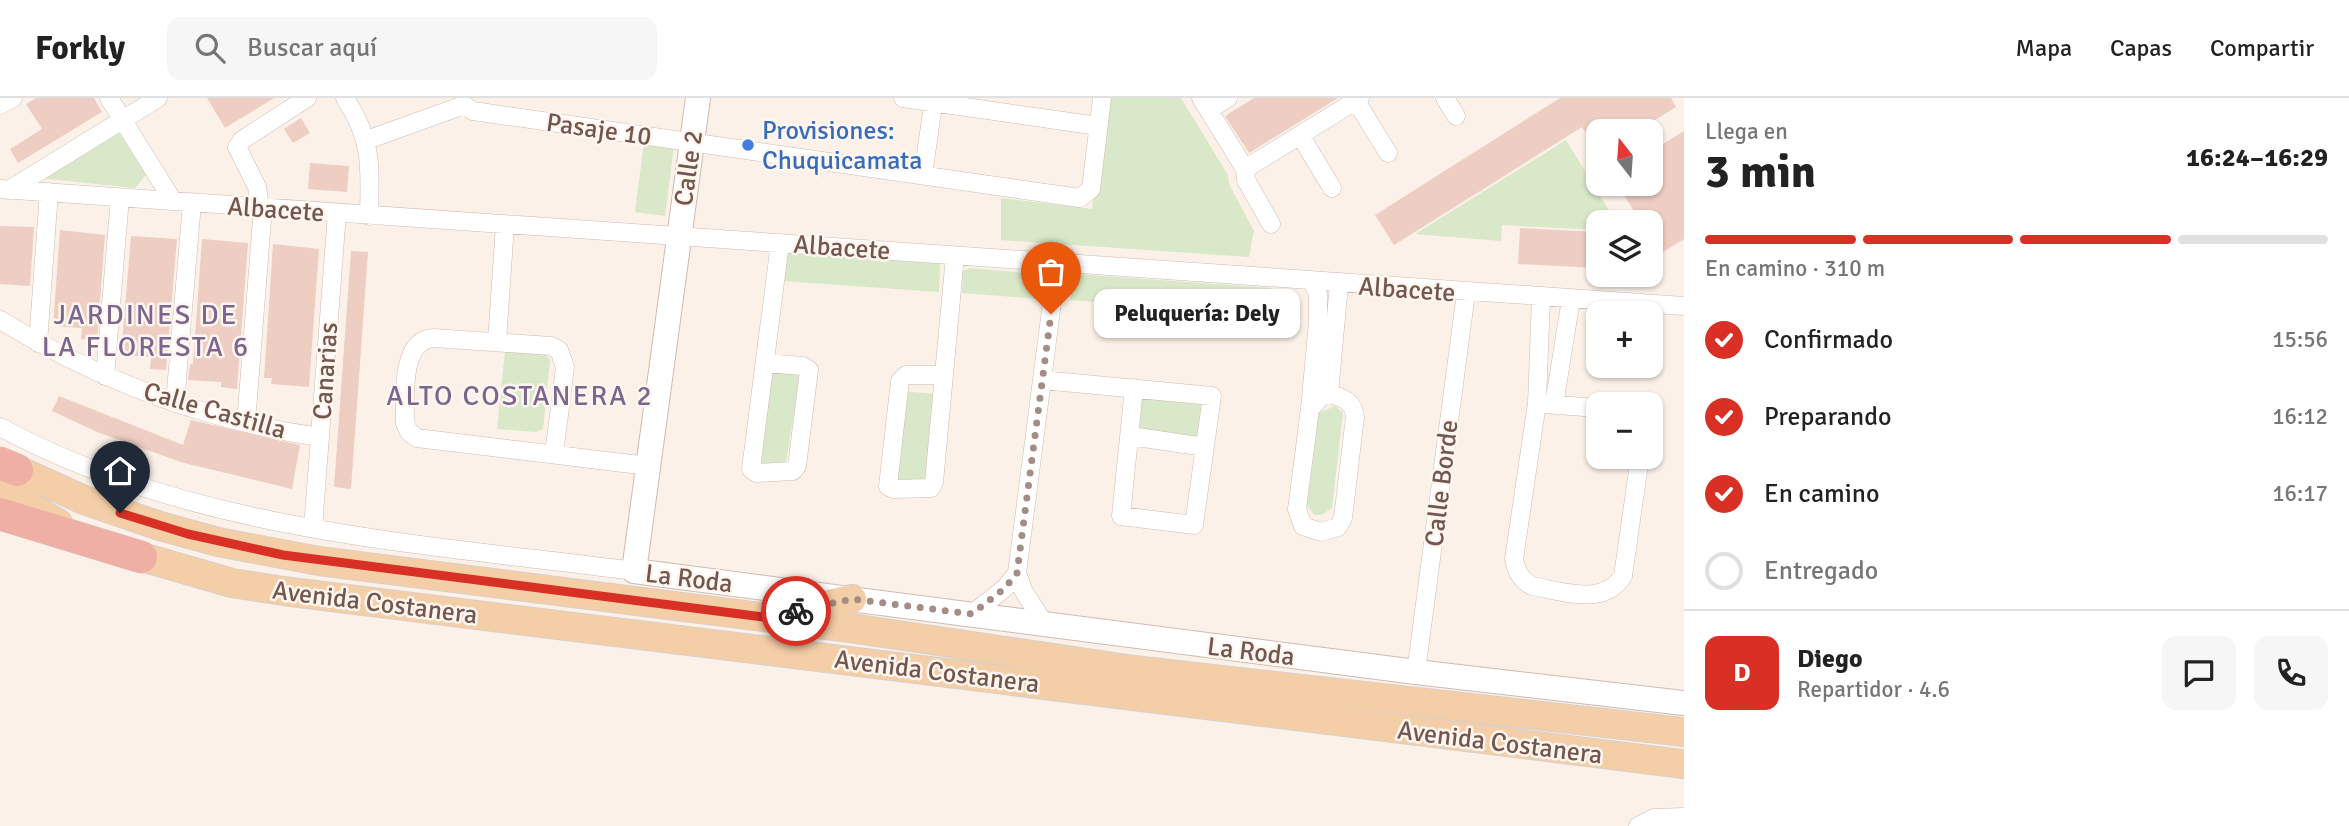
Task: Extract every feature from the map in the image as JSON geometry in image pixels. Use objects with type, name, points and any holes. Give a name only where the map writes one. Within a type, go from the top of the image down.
[{"type":"highway","points":[[0,514],[141,557]]},
{"type":"main road","name":"Avenida Costanera","points":[[4,471],[67,528],[141,557],[232,583],[1310,720],[1684,764]]},
{"type":"main road","name":"Avenida Costanera","points":[[4,471],[160,526],[283,555],[763,617],[1134,670],[1684,732]]},
{"type":"main road","points":[[763,617],[852,599]]},
{"type":"street","points":[[0,105],[13,98]]},
{"type":"street","points":[[109,98],[173,201]]},
{"type":"street","points":[[5,189],[158,98]]},
{"type":"street","points":[[246,424],[261,208],[257,187],[237,151],[239,143],[307,98]]},
{"type":"street","points":[[345,98],[367,140],[371,161],[369,216]]},
{"type":"street","name":"Calle 2","points":[[634,571],[698,98]]},
{"type":"street","points":[[903,98],[934,100],[1098,125],[1102,98]]},
{"type":"street","points":[[1228,98],[1205,104],[1245,169],[1246,180],[1271,224]]},
{"type":"street","points":[[1445,98],[1456,116]]},
{"type":"street","points":[[1245,169],[1358,99],[1388,153]]},
{"type":"street","points":[[923,175],[934,100]]},
{"type":"street","name":"Pasaje 10","points":[[367,140],[463,102],[473,111],[1080,198],[1091,189],[1098,125]]},
{"type":"street","points":[[1300,135],[1332,188]]},
{"type":"street","name":"Albacete","points":[[5,189],[1466,293],[1684,306]]},
{"type":"street","points":[[38,343],[49,192]]},
{"type":"street","points":[[105,376],[120,198]]},
{"type":"street","points":[[175,403],[192,203]]},
{"type":"street","name":"Canarias","points":[[313,528],[337,213]]},
{"type":"street","points":[[497,342],[505,225]]},
{"type":"street","points":[[765,363],[803,366],[809,370],[797,466],[793,471],[756,473],[751,469],[780,243]]},
{"type":"street","points":[[944,375],[906,374],[900,381],[888,486],[893,489],[931,488],[934,482],[944,375],[955,256]]},
{"type":"street","points":[[1045,625],[1023,590],[1017,573],[1057,264]]},
{"type":"street","points":[[1310,408],[1322,396],[1329,394],[1346,400],[1354,411],[1355,418],[1343,518],[1338,527],[1321,532],[1303,526],[1297,509],[1318,321],[1318,294],[1312,282]]},
{"type":"street","points":[[1329,394],[1339,284]]},
{"type":"street","name":"Calle Borde","points":[[1416,672],[1466,293]]},
{"type":"street","points":[[1541,297],[1546,404]]},
{"type":"street","points":[[1571,299],[1514,559],[1517,572],[1532,586],[1592,595],[1612,589],[1623,576],[1638,469]]},
{"type":"street","name":"Calle Castilla","points":[[0,320],[38,343],[105,376],[175,403],[246,424],[320,437]]},
{"type":"street","points":[[554,454],[565,367],[562,353],[551,346],[434,338],[418,342],[410,358],[405,418],[409,432],[422,439],[648,466]]},
{"type":"street","points":[[1042,380],[1135,388],[1212,396],[1194,525],[1121,516],[1135,388]]},
{"type":"street","points":[[1546,404],[1586,407]]},
{"type":"street","name":"La Roda","points":[[0,427],[88,468],[165,495],[242,515],[313,528],[1045,625],[1684,703]]},
{"type":"street","points":[[1130,436],[1205,447]]},
{"type":"street","points":[[972,614],[1005,588],[1017,573]]},
{"type":"street","points":[[1638,826],[1654,818],[1684,817]]},
{"type":"green space","points":[[1098,98],[1181,98],[1228,175],[1229,184],[1254,231],[1249,257],[1001,240],[1001,198],[1092,209],[1100,143]]},
{"type":"green space","points":[[117,129],[146,175],[135,188],[38,178]]},
{"type":"green space","points":[[1566,140],[1586,173],[1586,196],[1600,196],[1609,210],[1586,210],[1586,229],[1502,225],[1501,241],[1415,234]]},
{"type":"green space","points":[[644,142],[674,145],[665,216],[635,212]]},
{"type":"green space","points":[[787,247],[940,259],[939,292],[783,281]]},
{"type":"green space","points":[[970,268],[1036,274],[1042,282],[1040,299],[962,293],[963,271]]},
{"type":"green space","points":[[1075,274],[1271,288],[1270,316],[1070,300]]},
{"type":"green space","points":[[505,351],[545,354],[550,360],[543,429],[536,432],[497,429]]},
{"type":"green space","points":[[770,368],[801,372],[785,467],[756,462]]},
{"type":"green space","points":[[902,391],[935,394],[926,483],[893,479]]},
{"type":"green space","points":[[1141,394],[1205,400],[1200,447],[1134,436]]},
{"type":"green space","points":[[1335,406],[1343,413],[1332,508],[1321,515],[1314,515],[1307,505],[1319,413]]},
{"type":"building","points":[[36,98],[94,98],[102,112],[18,163],[10,149],[42,129],[26,104]]},
{"type":"building","points":[[207,98],[274,98],[225,128]]},
{"type":"building","points":[[1254,98],[1338,98],[1249,153],[1225,116]]},
{"type":"building","points":[[1560,98],[1671,98],[1676,107],[1656,119],[1586,119],[1586,133],[1582,127],[1394,245],[1375,215]]},
{"type":"building","points":[[301,118],[310,133],[293,143],[284,129]]},
{"type":"building","points":[[1684,131],[1684,239],[1663,252],[1663,210],[1633,210],[1625,196],[1663,196],[1663,144]]},
{"type":"building","points":[[310,163],[349,166],[347,192],[308,189]]},
{"type":"building","points":[[0,226],[34,227],[30,286],[0,284]]},
{"type":"building","points":[[1520,228],[1586,231],[1586,267],[1518,264]]},
{"type":"building","points":[[60,230],[105,235],[97,340],[81,339],[82,328],[53,326]]},
{"type":"building","points":[[131,236],[177,239],[166,370],[150,369],[151,357],[121,355]]},
{"type":"building","points":[[202,239],[248,243],[237,389],[221,387],[221,382],[188,380],[190,364],[193,364]]},
{"type":"building","points":[[273,244],[319,249],[309,387],[271,384],[272,378],[264,378]]},
{"type":"building","points":[[351,251],[368,252],[351,489],[334,487]]},
{"type":"building","points":[[59,396],[183,445],[191,420],[300,445],[292,489],[184,463],[97,432],[52,411]]},
{"type":"way so far","points":[[796,611],[852,599],[972,614],[1009,584],[1017,573],[1051,314]]},
{"type":"place","name":"Provisiones: Chuquicamata","points":[[748,145]]},
{"type":"place","name":"Peluquería: Dely","points":[[1051,314]]},
{"type":"district","name":"JARDINES DE LA FLORESTA 6","points":[[146,330]]},
{"type":"district","name":"ALTO COSTANERA 2","points":[[520,395]]},
{"type":"route","points":[[120,513],[218,542],[319,561],[763,617],[796,611]]}]
